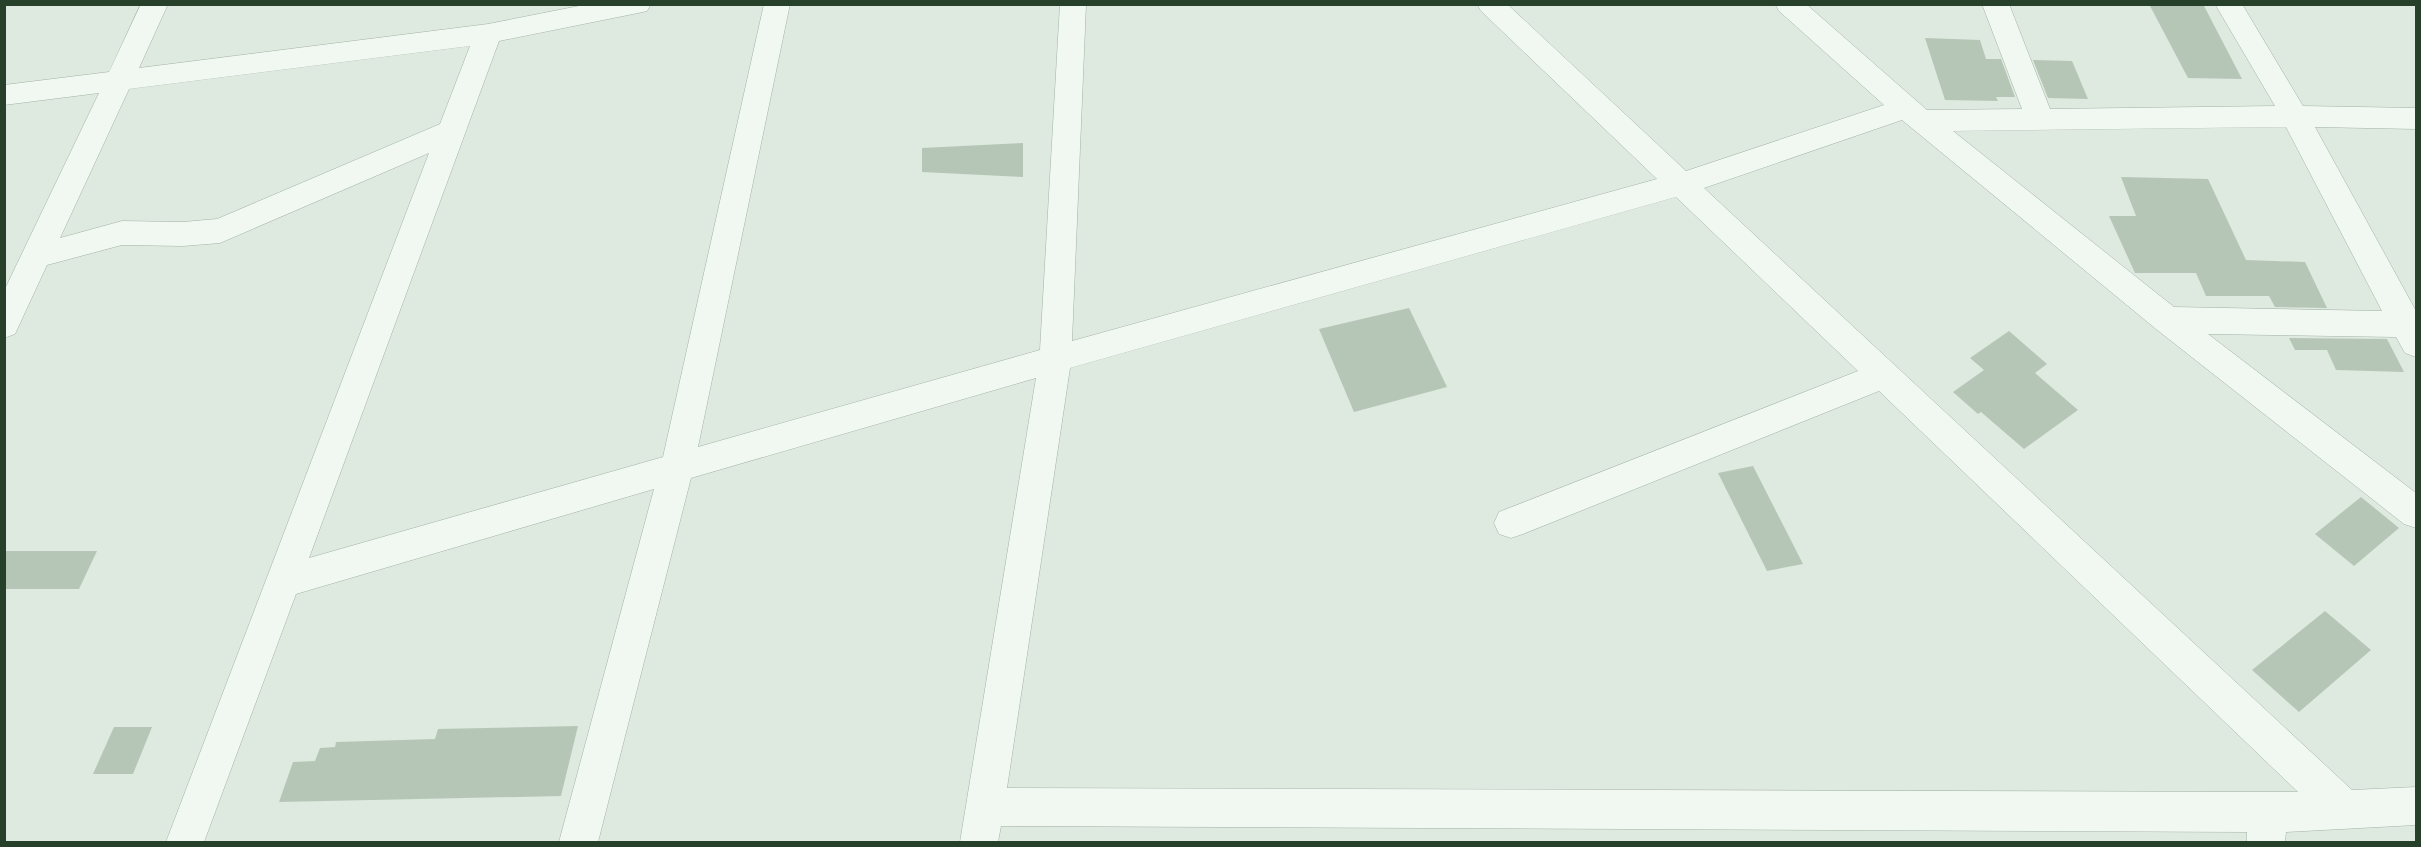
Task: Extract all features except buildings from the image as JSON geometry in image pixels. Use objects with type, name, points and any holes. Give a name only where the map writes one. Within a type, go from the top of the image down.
[{"type":"street","points":[[4,325],[155,4]]},
{"type":"street","points":[[4,95],[488,34],[638,4]]},
{"type":"street","points":[[579,843],[677,468],[777,4]]},
{"type":"street","points":[[1072,4],[1054,359],[981,825],[2267,828],[2343,808],[2416,806]]},
{"type":"street","points":[[1490,4],[2343,808]]},
{"type":"street","points":[[1788,4],[1914,115],[2167,320],[2416,513]]},
{"type":"street","points":[[1995,4],[2040,119]]},
{"type":"street","points":[[2228,4],[2295,116],[2413,330]]},
{"type":"street","points":[[185,843],[488,34]]},
{"type":"street","points":[[284,581],[1054,359],[1682,184],[1914,115],[2040,119],[2295,116],[2416,118]]},
{"type":"street","points":[[37,256],[122,233],[183,234],[220,231],[452,131]]},
{"type":"street","points":[[2167,320],[2413,330]]},
{"type":"street","points":[[1511,523],[1884,375]]}]
